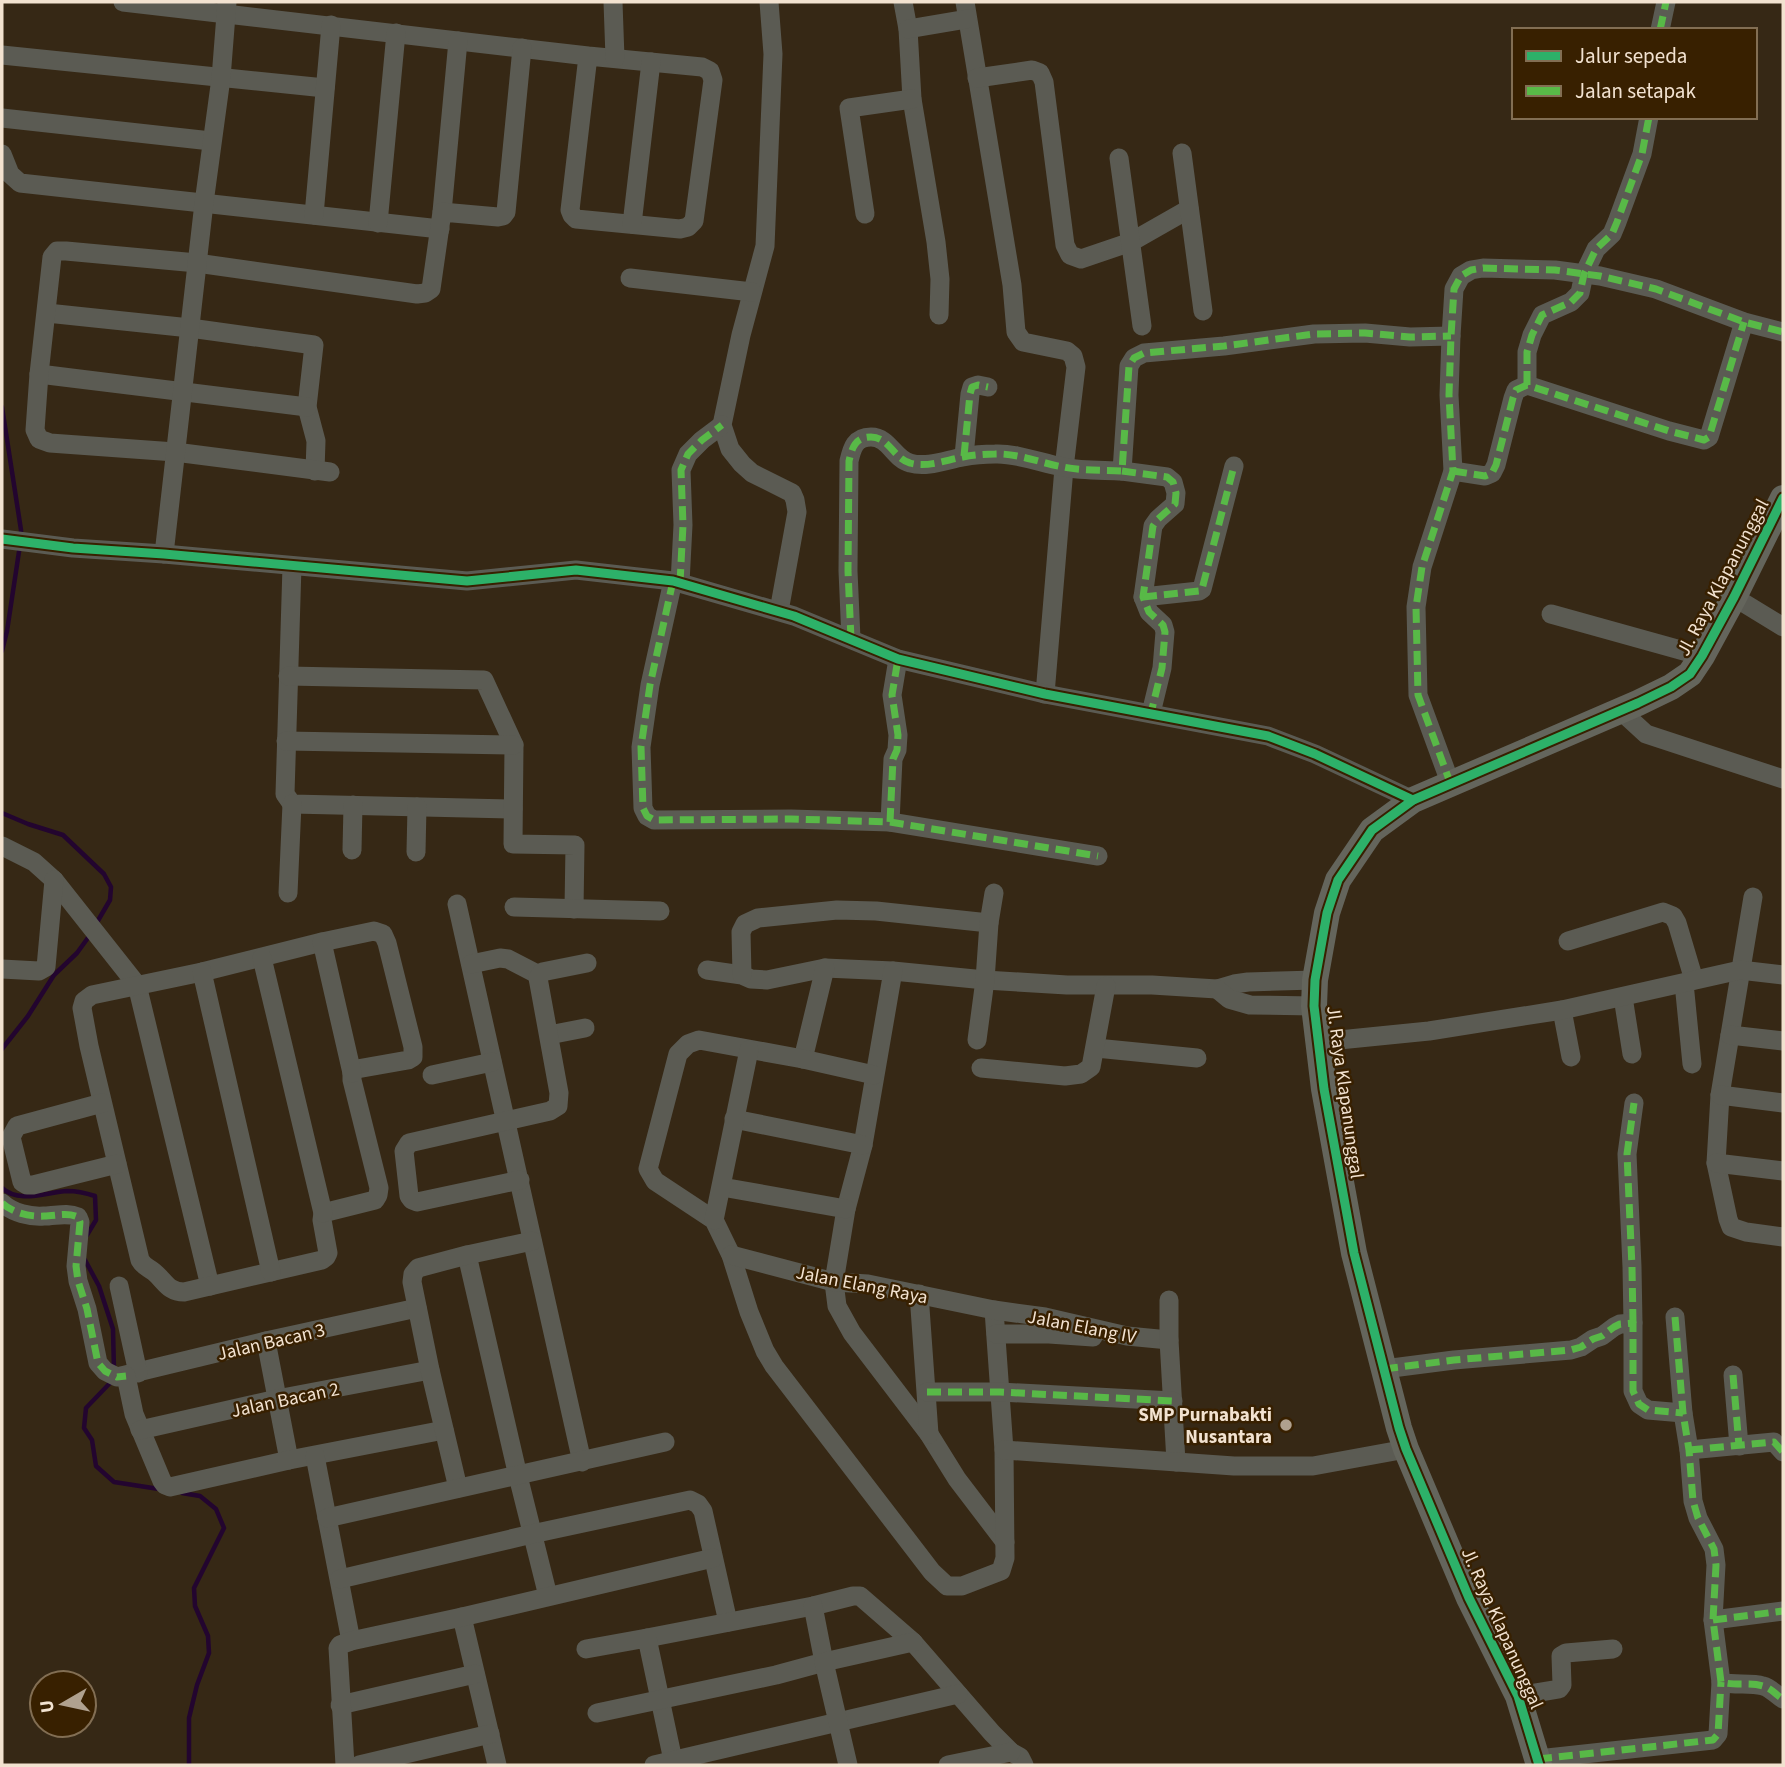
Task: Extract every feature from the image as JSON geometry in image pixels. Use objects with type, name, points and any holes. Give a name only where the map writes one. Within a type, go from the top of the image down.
[{"type":"street","points":[[123,2],[226,7],[331,25],[702,67],[710,71],[713,80],[694,221],[688,228],[576,219],[572,215],[570,210],[588,56]]},
{"type":"street","points":[[613,2],[615,58]]},
{"type":"street","points":[[769,2],[774,54],[765,246],[722,425],[730,449],[742,464],[752,473],[792,493],[795,500],[797,512],[779,611]]},
{"type":"street","points":[[903,2],[908,29],[912,99],[936,242],[940,279],[939,315]]},
{"type":"street","points":[[1660,28],[1667,2]]},
{"type":"street","points":[[164,554],[211,141],[221,78],[226,7]]},
{"type":"street","points":[[908,29],[966,10],[1012,285],[1016,332],[1023,342],[1067,351],[1073,356],[1076,367],[1064,468],[1045,694]]},
{"type":"street","points":[[314,215],[331,25]]},
{"type":"street","points":[[378,223],[396,33]]},
{"type":"street","points":[[47,313],[190,328],[314,345],[307,407],[322,472],[176,453],[50,443],[39,439],[35,430],[39,374],[52,257],[57,251],[66,251],[197,263],[425,293],[431,289],[441,221],[458,41]]},
{"type":"street","points":[[2,154],[10,174],[20,183],[378,223],[498,218],[506,212],[523,48]]},
{"type":"street","points":[[2,55],[325,88]]},
{"type":"street","points":[[632,224],[651,62]]},
{"type":"street","points":[[977,78],[1032,70],[1040,73],[1044,82],[1065,245],[1070,255],[1081,259],[1131,242],[1189,209]]},
{"type":"street","points":[[864,214],[849,108],[912,99]]},
{"type":"street","points":[[2,118],[211,141]]},
{"type":"street","points":[[1527,385],[1527,352],[1537,325],[1542,315],[1570,302],[1580,293],[1584,274],[1597,249],[1612,234],[1642,154],[1649,119]]},
{"type":"street","points":[[1182,153],[1203,311]]},
{"type":"street","points":[[1119,158],[1142,326]]},
{"type":"street","points":[[1451,785],[1418,695],[1416,607],[1422,568],[1453,471],[1449,395],[1451,336],[1454,289],[1461,276],[1471,270],[1483,268],[1584,274],[1656,289],[1744,322],[1783,332]]},
{"type":"street","points":[[630,278],[752,292]]},
{"type":"street","points":[[1453,471],[1485,476],[1492,473],[1516,390],[1527,385],[1624,418],[1704,440],[1712,430],[1744,322]]},
{"type":"street","points":[[1122,471],[1129,366],[1134,358],[1144,353],[1314,334],[1451,336]]},
{"type":"street","points":[[39,374],[307,407]]},
{"type":"street","points":[[964,456],[972,387],[988,387]]},
{"type":"street","points":[[722,425],[688,454],[681,470],[683,525],[676,582],[650,685],[641,747],[643,808],[647,816],[654,820],[791,819],[890,822],[1098,856]]},
{"type":"street","points":[[851,639],[848,472],[853,446],[863,438],[874,437],[889,445],[909,463],[929,464],[964,456],[998,454],[1064,468],[1167,477],[1173,482],[1175,504],[1153,526],[1143,597],[1149,612],[1163,625],[1166,632],[1151,713]]},
{"type":"street","points":[[1143,597],[1202,589],[1234,466]]},
{"type":"street","name":"Jl. Raya Klapanunggal","points":[[1538,1762],[1518,1696],[1469,1598],[1406,1449],[1354,1253],[1328,1119],[1315,993],[1327,914],[1338,880],[1372,830],[1413,800],[1653,697],[1690,674],[1734,597],[1783,498]]},
{"type":"street","points":[[5,540],[467,581],[576,570],[676,582],[779,611],[898,659],[1045,694],[1268,736],[1315,754],[1413,800]]},
{"type":"street","points":[[288,893],[292,804],[285,794],[292,566]]},
{"type":"street","points":[[1734,597],[1783,627]]},
{"type":"street","points":[[1551,614],[1702,656]]},
{"type":"street","points":[[890,822],[892,760],[897,750],[898,735],[892,695],[898,659]]},
{"type":"street","points":[[288,676],[484,680],[513,745],[513,844],[575,845],[574,909]]},
{"type":"street","points":[[1621,711],[1646,734],[1783,779]]},
{"type":"street","points":[[286,741],[513,745]]},
{"type":"street","points":[[292,804],[513,809]]},
{"type":"street","points":[[352,850],[353,805]]},
{"type":"street","points":[[416,852],[417,807]]},
{"type":"street","points":[[2,846],[34,862],[54,880],[137,985],[210,1286]]},
{"type":"street","points":[[2,969],[39,971],[46,967],[54,880]]},
{"type":"street","points":[[976,1040],[994,892]]},
{"type":"street","points":[[1753,897],[1720,1095],[1716,1163],[1731,1227],[1783,1237]]},
{"type":"street","points":[[457,904],[582,1462]]},
{"type":"street","points":[[514,908],[660,911]]},
{"type":"street","points":[[742,975],[741,932],[745,924],[758,918],[837,910],[876,911],[989,923]]},
{"type":"street","points":[[1569,941],[1663,912],[1673,916],[1677,923],[1689,982],[1692,1064]]},
{"type":"street","points":[[262,958],[323,1213],[328,1253],[321,1260],[184,1292],[169,1288],[153,1271],[144,1266],[140,1260],[102,1103],[82,1008],[84,1001],[92,995],[374,931],[383,934],[413,1047],[413,1057],[357,1069],[352,1073]]},
{"type":"street","points":[[322,942],[379,1188],[375,1200],[323,1213]]},
{"type":"street","points":[[471,964],[508,959],[539,975]]},
{"type":"street","points":[[520,1180],[417,1202],[409,1196],[404,1152],[409,1143],[550,1111],[558,1106],[559,1093],[538,985],[539,975],[542,972],[587,963]]},
{"type":"street","points":[[706,970],[767,980],[825,968],[985,980],[1217,989],[1229,999],[1250,1005],[1315,993]]},
{"type":"street","points":[[803,1059],[825,968]]},
{"type":"street","points":[[1319,1042],[1429,1031],[1562,1010],[1740,970],[1783,975]]},
{"type":"street","points":[[893,971],[863,1144],[846,1209],[834,1282],[837,1306],[852,1334],[929,1434],[957,1479],[1004,1542]]},
{"type":"street","points":[[202,972],[271,1272]]},
{"type":"street","points":[[981,1068],[1065,1076],[1081,1074],[1091,1067],[1106,986]]},
{"type":"street","points":[[1623,997],[1632,1054]]},
{"type":"street","points":[[1562,1010],[1571,1057]]},
{"type":"street","points":[[549,1035],[585,1028]]},
{"type":"street","points":[[1730,1035],[1783,1041]]},
{"type":"street","points":[[874,1075],[699,1040],[688,1044],[678,1054],[648,1169],[655,1181],[714,1220],[731,1255],[750,1312],[774,1366],[937,1579],[947,1586],[962,1586],[1001,1571],[1005,1558],[1004,1450],[994,1310]]},
{"type":"street","points":[[1096,1048],[1197,1058]]},
{"type":"street","points":[[714,1220],[749,1050]]},
{"type":"street","points":[[432,1075],[492,1062]]},
{"type":"street","points":[[1720,1095],[1783,1103]]},
{"type":"street","points":[[102,1103],[17,1126],[11,1137],[22,1182],[27,1185],[117,1164]]},
{"type":"street","points":[[1634,1103],[1627,1154],[1632,1267],[1633,1391],[1639,1404],[1648,1410],[1683,1413]]},
{"type":"street","points":[[734,1119],[863,1144]]},
{"type":"street","points":[[1716,1163],[1783,1171]]},
{"type":"street","points":[[722,1187],[846,1209]]},
{"type":"street","points":[[378,1195],[409,1196]]},
{"type":"street","points":[[2,1203],[8,1209],[22,1214],[41,1217],[69,1214],[78,1217],[80,1222],[76,1266],[97,1363],[122,1374]]},
{"type":"street","points":[[458,1488],[430,1370],[412,1282],[413,1274],[418,1268],[532,1241]]},
{"type":"street","points":[[467,1255],[548,1596]]},
{"type":"street","name":"Jalan Elang Raya","points":[[731,1255],[834,1282],[868,1284],[994,1310]]},
{"type":"street","points":[[119,1286],[122,1374],[134,1414],[165,1485],[170,1487],[289,1460],[444,1430]]},
{"type":"street","points":[[919,1294],[929,1434]]},
{"type":"street","points":[[1169,1300],[1176,1462]]},
{"type":"street","name":"Jalan Bacan 3","points":[[122,1374],[417,1308]]},
{"type":"street","name":"Jalan Elang IV","points":[[994,1310],[1045,1317],[1127,1336],[1169,1340]]},
{"type":"street","points":[[1538,1762],[1713,1740],[1718,1734],[1721,1682],[1713,1620],[1716,1564],[1714,1549],[1693,1502],[1675,1317]]},
{"type":"street","points":[[1384,1369],[1571,1350],[1602,1336],[1620,1324],[1633,1323]]},
{"type":"street","points":[[996,1334],[1127,1336]]},
{"type":"street","points":[[266,1341],[289,1460]]},
{"type":"street","name":"Jalan Bacan 2","points":[[141,1430],[278,1399],[430,1370]]},
{"type":"street","points":[[1733,1375],[1739,1446]]},
{"type":"street","points":[[927,1392],[1000,1392],[1173,1401]]},
{"type":"street","points":[[327,1518],[665,1442]]},
{"type":"street","points":[[1689,1450],[1774,1442],[1783,1452]]},
{"type":"street","points":[[1004,1450],[1234,1466],[1313,1466],[1406,1449]]},
{"type":"street","points":[[314,1456],[351,1641]]},
{"type":"street","points":[[340,1579],[690,1500],[698,1504],[703,1511],[728,1622]]},
{"type":"street","points":[[345,1765],[340,1705],[340,1645],[713,1558]]},
{"type":"street","points":[[586,1649],[860,1595],[913,1642],[1017,1758]]},
{"type":"street","points":[[813,1606],[848,1765]]},
{"type":"street","points":[[1713,1620],[1783,1611]]},
{"type":"street","points":[[461,1617],[497,1765]]},
{"type":"street","points":[[647,1638],[667,1764],[958,1694]]},
{"type":"street","points":[[597,1713],[776,1675],[913,1642]]},
{"type":"street","points":[[1518,1696],[1560,1688],[1560,1657],[1563,1654],[1613,1649]]},
{"type":"street","points":[[340,1705],[475,1674]]},
{"type":"street","points":[[1721,1682],[1762,1685],[1783,1699]]},
{"type":"street","points":[[359,1765],[490,1734]]},
{"type":"street","points":[[948,1765],[1017,1758]]},
{"type":"waterway","points":[[2,407],[21,536]]},
{"type":"waterway","points":[[2,651],[20,545]]},
{"type":"waterway","points":[[2,813],[63,835],[104,874],[111,887],[110,900],[96,924]]},
{"type":"waterway","points":[[2,1049],[28,1016],[54,975],[77,953],[90,935]]},
{"type":"waterway","points":[[2,1188],[9,1193],[25,1196],[67,1191],[95,1196],[96,1220],[87,1235]]},
{"type":"waterway","points":[[85,1260],[99,1286],[113,1329],[114,1371]]},
{"type":"waterway","points":[[112,1379],[86,1408],[84,1428],[92,1440],[96,1466],[114,1482],[159,1489]]},
{"type":"waterway","points":[[182,1493],[200,1496],[216,1509],[224,1528],[194,1588],[195,1606],[208,1636],[209,1653],[189,1718],[189,1765]]},
{"type":"marked path","points":[[1660,28],[1666,2]]},
{"type":"marked path","points":[[1527,385],[1527,352],[1532,335],[1542,315],[1571,302],[1580,293],[1584,274],[1596,249],[1612,234],[1642,154],[1649,119]]},
{"type":"marked path","points":[[1451,785],[1418,695],[1416,607],[1422,567],[1453,471],[1449,395],[1451,336],[1454,289],[1461,276],[1471,270],[1483,268],[1555,270],[1600,276],[1656,289],[1744,322],[1783,332]]},
{"type":"marked path","points":[[1453,471],[1485,476],[1492,473],[1516,390],[1527,385],[1704,440],[1709,437],[1744,322]]},
{"type":"marked path","points":[[851,639],[848,571],[849,461],[853,448],[861,439],[877,438],[904,461],[916,464],[930,464],[975,455],[1003,454],[1070,468],[1122,471],[1129,366],[1134,358],[1144,353],[1314,334],[1451,336]]},
{"type":"marked path","points":[[964,456],[972,387],[988,387]]},
{"type":"marked path","points":[[680,583],[683,525],[681,470],[688,454],[722,425]]},
{"type":"marked path","points":[[1143,597],[1202,589],[1234,466]]},
{"type":"marked path","points":[[1122,471],[1167,477],[1173,482],[1176,493],[1175,504],[1153,526],[1143,597],[1149,612],[1163,625],[1165,632],[1162,668],[1151,713]]},
{"type":"marked path","points":[[673,581],[650,685],[641,747],[643,808],[647,816],[654,820],[791,819],[890,822],[1098,856]]},
{"type":"marked path","points":[[890,822],[893,759],[898,735],[892,695],[898,659]]},
{"type":"marked path","points":[[1633,1323],[1627,1154],[1634,1103]]},
{"type":"marked path","points":[[2,1203],[27,1215],[66,1214],[78,1217],[78,1281],[87,1309],[98,1363],[105,1371],[117,1377],[126,1376]]},
{"type":"marked path","points":[[1675,1317],[1693,1501],[1698,1518],[1714,1549],[1716,1565],[1713,1620],[1721,1682],[1763,1686],[1783,1699]]},
{"type":"marked path","points":[[1384,1369],[1571,1350],[1602,1336],[1620,1324],[1633,1323],[1633,1391],[1639,1404],[1648,1410],[1683,1413]]},
{"type":"marked path","points":[[1733,1375],[1739,1446]]},
{"type":"marked path","points":[[927,1392],[1000,1392],[1173,1401]]},
{"type":"marked path","points":[[1689,1450],[1774,1442],[1783,1452]]},
{"type":"marked path","points":[[1713,1620],[1783,1611]]},
{"type":"marked path","points":[[1538,1759],[1713,1740],[1718,1734],[1721,1682]]},
{"type":"cycle path","points":[[1539,1765],[1518,1696],[1469,1598],[1406,1449],[1354,1253],[1324,1089],[1314,1006],[1315,980],[1327,913],[1338,880],[1372,830],[1413,800],[1638,703],[1690,674],[1734,597],[1783,498]]},
{"type":"cycle path","points":[[2,539],[73,548],[467,581],[576,570],[673,581],[794,616],[898,659],[1045,694],[1268,736],[1315,754],[1413,800]]},
{"type":"place","name":"SMP Purnabakti Nusantara","points":[[1286,1425]]}]
